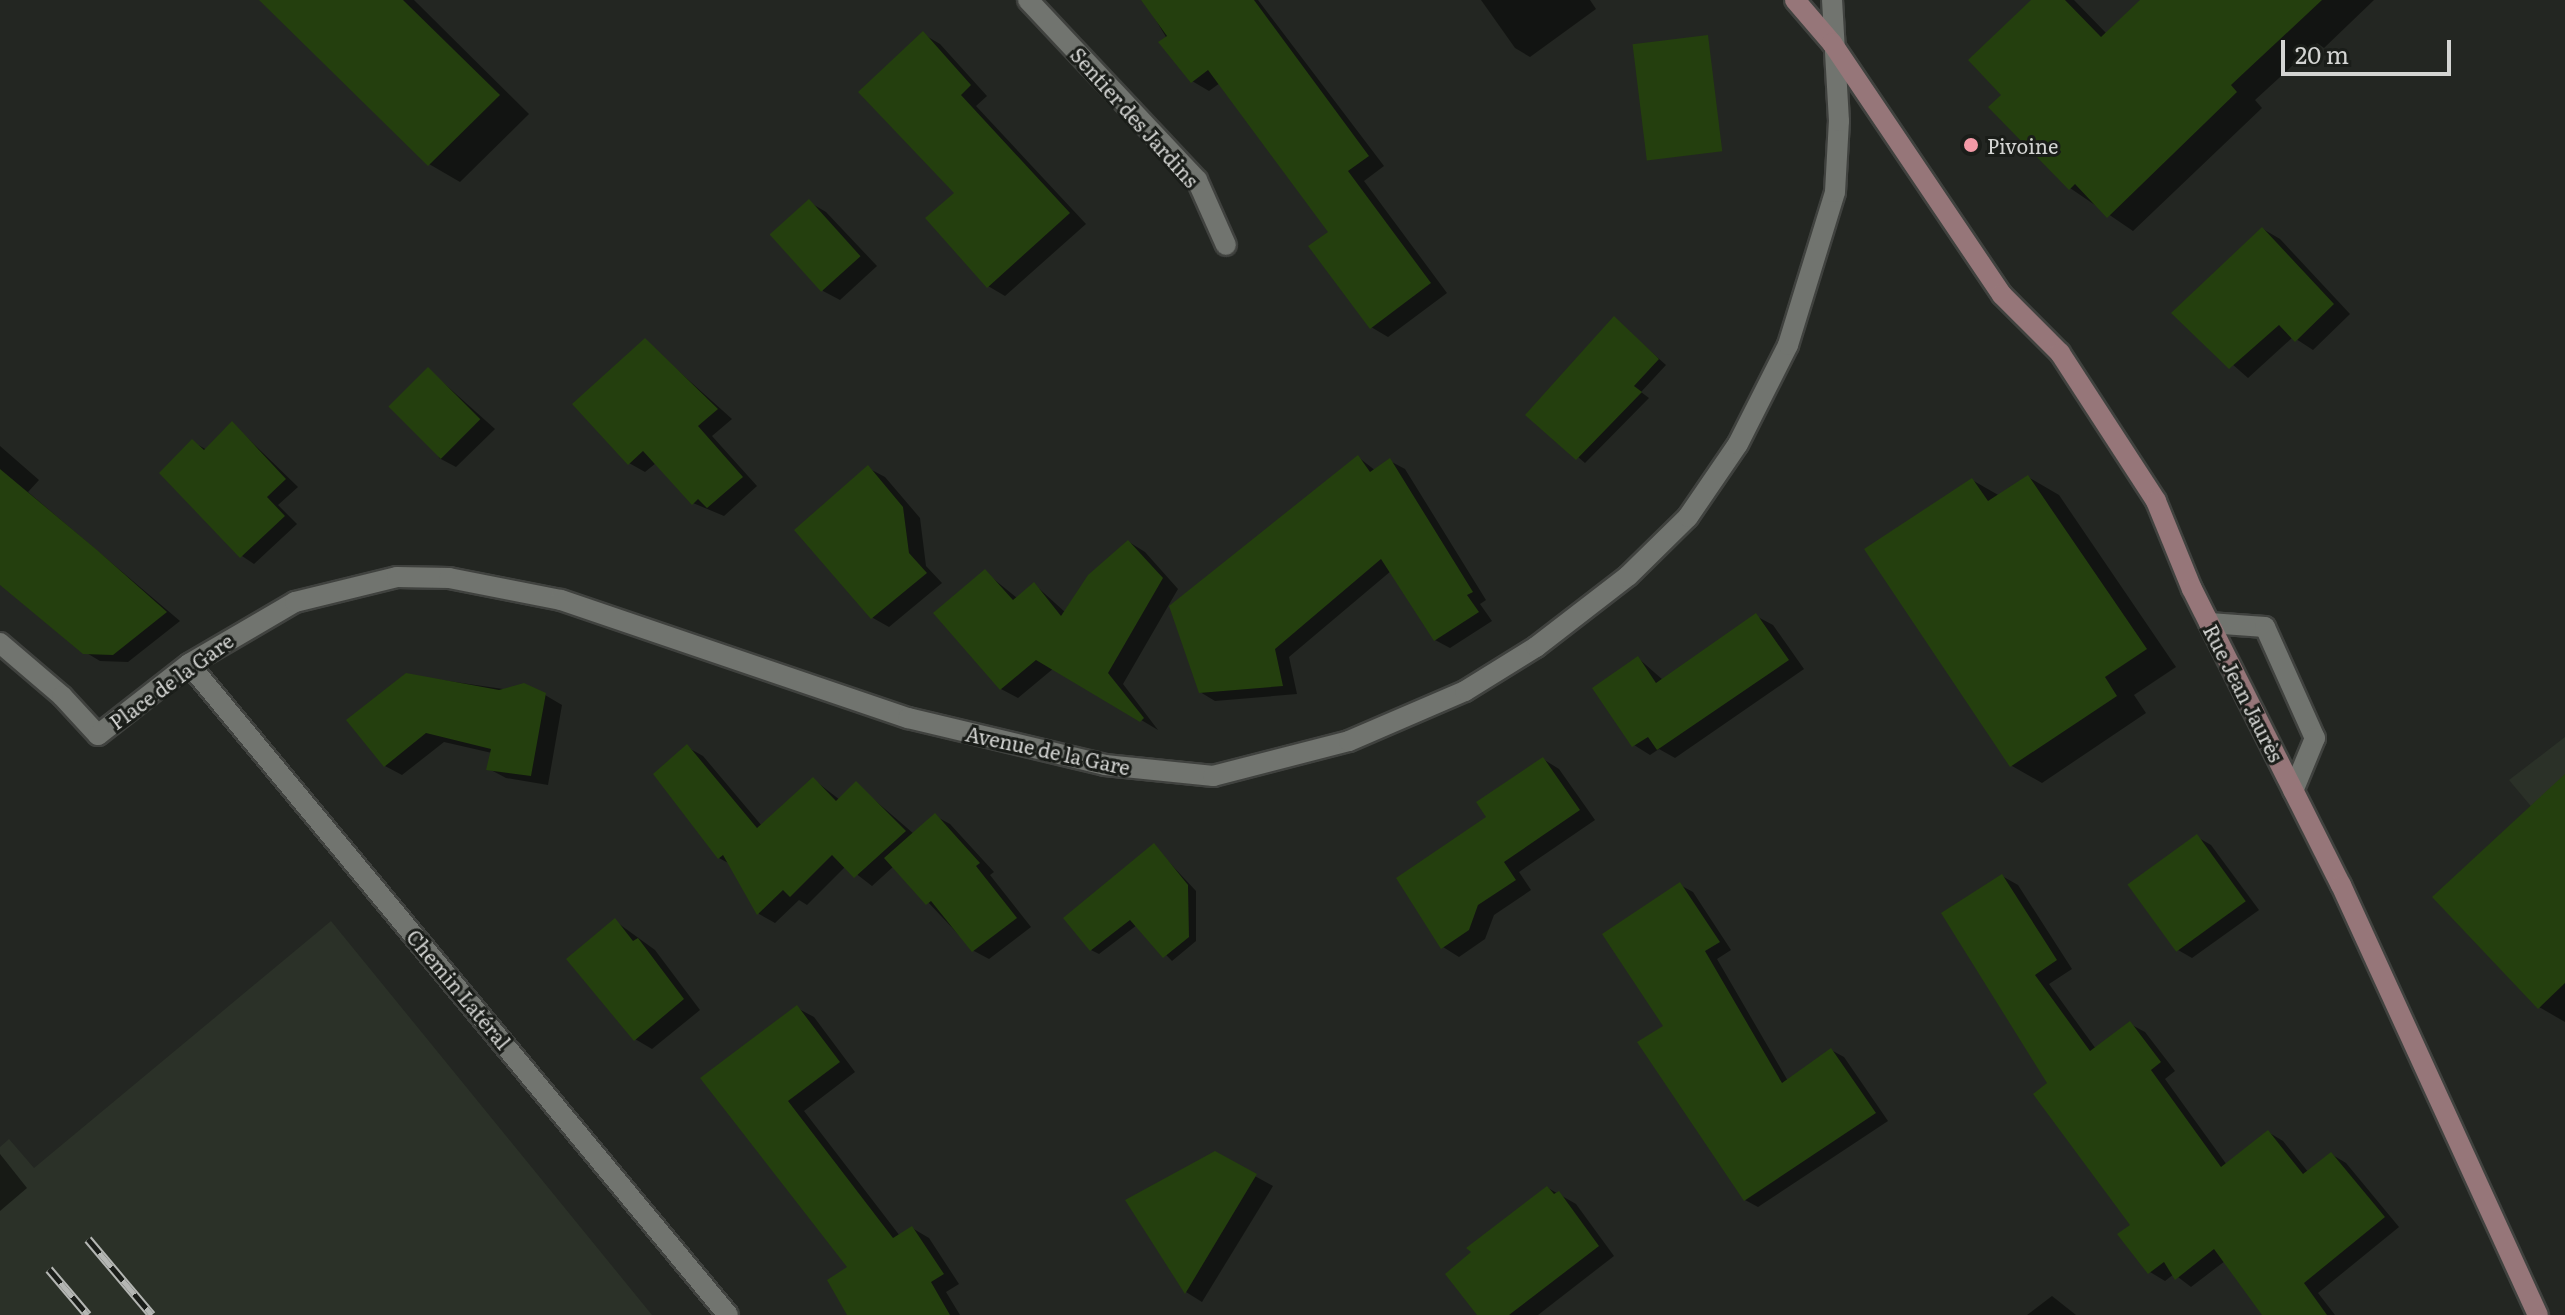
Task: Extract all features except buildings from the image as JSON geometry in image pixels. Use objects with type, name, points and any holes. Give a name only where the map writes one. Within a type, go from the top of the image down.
[{"type":"main road","name":"Rue Jean Jaurès","points":[[1795,0],[1832,43],[2002,295],[2060,353],[2156,501],[2209,623],[2293,791],[2538,1315]]},
{"type":"street","name":"Sentier des Jardins","points":[[1028,0],[1197,180],[1226,245]]},
{"type":"street","name":"Avenue de la Gare","points":[[245,629],[295,602],[342,587],[397,577],[449,578],[561,600],[908,718],[1105,765],[1213,776],[1349,741],[1465,691],[1536,647],[1628,576],[1688,517],[1738,444],[1788,345],[1823,243],[1835,192],[1839,121],[1832,43],[1832,0]]},
{"type":"street","points":[[2209,623],[2265,627],[2315,738],[2293,791]]},
{"type":"street","name":"Place de la Gare","points":[[0,643],[62,696],[98,735],[189,664],[245,629]]},
{"type":"street","name":"Chemin Latéral","points":[[189,664],[728,1315]]},
{"type":"shaded area","points":[[2565,737],[2565,847],[2509,780]]},
{"type":"shaded area","points":[[331,921],[652,1315],[0,1315],[0,1147],[9,1139],[34,1168]]},
{"type":"railway","points":[[88,1239],[152,1315]]},
{"type":"railway","points":[[49,1269],[88,1315]]},
{"type":"place","name":"Pivoine","points":[[1971,145]]}]
